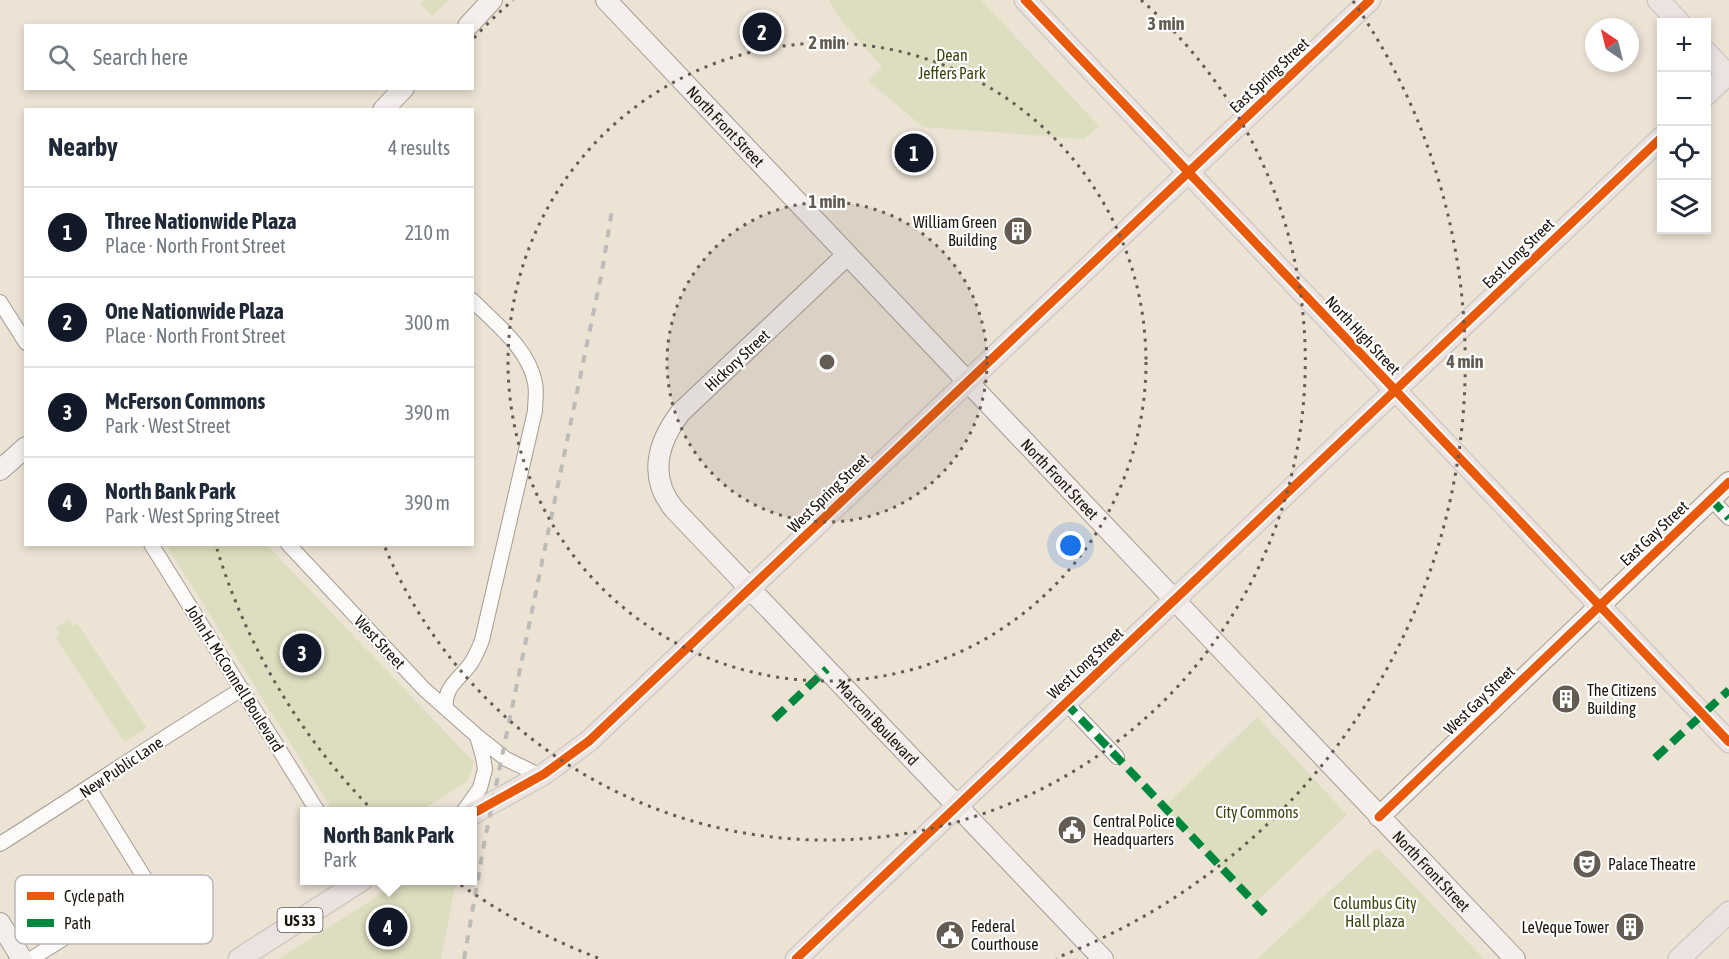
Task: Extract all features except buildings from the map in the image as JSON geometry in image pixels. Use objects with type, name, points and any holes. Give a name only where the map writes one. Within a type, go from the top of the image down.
[{"type":"main road","name":"North High Street","points":[[1025,0],[1729,742]]},
{"type":"main road","name":"East Spring Street","points":[[1188,172],[1370,0]]},
{"type":"main road","points":[[1658,0],[1675,18]]},
{"type":"main road","points":[[1711,56],[1729,74],[1711,91]]},
{"type":"main road","name":"East Long Street","points":[[1395,391],[1657,142]]},
{"type":"main road","name":"West Spring Street","points":[[477,811],[541,776],[589,741],[1188,172]]},
{"type":"main road","name":"West Long Street","points":[[796,959],[1395,391]]},
{"type":"main road","name":"US 33","points":[[239,959],[355,885]]},
{"type":"main road","points":[[1679,959],[1729,912]]},
{"type":"street","points":[[470,24],[492,0]]},
{"type":"street","name":"North Front Street","points":[[606,0],[1515,959]]},
{"type":"street","points":[[384,108],[402,90]]},
{"type":"street","name":"Hickory Street","points":[[660,481],[658,460],[669,426],[847,255]]},
{"type":"street","points":[[0,302],[24,340]]},
{"type":"street","points":[[446,708],[447,691],[473,661],[482,640],[535,411],[535,383],[525,357],[474,302]]},
{"type":"street","points":[[0,470],[24,449]]},
{"type":"street","name":"Marconi Boulevard","points":[[660,481],[665,499],[674,509],[1103,959]]},
{"type":"street","name":"East Gay Street","points":[[1599,606],[1729,482]]},
{"type":"street","points":[[1711,499],[1729,518]]},
{"type":"street","name":"John H. McConnell Boulevard","points":[[152,546],[315,807]]},
{"type":"street","name":"West Street","points":[[290,546],[424,689],[506,759],[541,776]]},
{"type":"street","name":"West Gay Street","points":[[1379,817],[1599,606]]},
{"type":"street","name":"New Public Lane","points":[[0,844],[89,788],[126,761],[242,689]]},
{"type":"street","points":[[1065,702],[1117,757]]},
{"type":"street","points":[[467,807],[480,788],[484,769],[477,736]]},
{"type":"street","points":[[89,788],[143,875]]},
{"type":"street","points":[[0,923],[22,959]]},
{"type":"street","points":[[31,959],[55,944]]},
{"type":"green space","points":[[424,0],[449,0],[432,16],[420,3]]},
{"type":"green space","name":"Dean Jeffers Park","points":[[829,0],[981,0],[1099,126],[1084,139],[923,127],[868,81],[882,67],[840,19]]},
{"type":"green space","points":[[167,546],[268,546],[474,762],[468,781],[426,807],[330,807]]},
{"type":"green space","points":[[69,619],[73,626],[77,623],[147,728],[124,742],[55,637],[60,634],[56,628]]},
{"type":"green space","name":"City Commons","points":[[1257,717],[1347,815],[1255,903],[1164,807]]},
{"type":"green space","name":"Columbus City Hall plaza","points":[[1379,849],[1484,959],[1257,959],[1374,850]]},
{"type":"green space","points":[[396,885],[455,885],[441,959],[278,959]]},
{"type":"railway","points":[[477,885],[602,271],[612,210]]},
{"type":"railway","points":[[464,959],[477,885]]},
{"type":"marked path","points":[[1711,499],[1729,518]]},
{"type":"marked path","points":[[774,719],[827,669]]},
{"type":"marked path","points":[[1655,758],[1729,690]]},
{"type":"marked path","points":[[1065,702],[1270,919]]},
{"type":"cycle path","points":[[1025,0],[1729,742]]},
{"type":"cycle path","points":[[477,811],[544,774],[589,741],[1370,0]]},
{"type":"cycle path","points":[[796,959],[1657,142]]},
{"type":"cycle path","points":[[1379,817],[1729,482]]},
{"type":"place","name":"One Nationwide Plaza","points":[[762,32]]},
{"type":"place","name":"Three Nationwide Plaza","points":[[914,153]]},
{"type":"place","name":"William Green Building","points":[[1018,231]]},
{"type":"place","name":"McFerson Commons","points":[[302,653]]},
{"type":"place","name":"The Citizens Building","points":[[1566,699]]},
{"type":"place","name":"Central Police Headquarters","points":[[1072,830]]},
{"type":"place","name":"Palace Theatre","points":[[1587,864]]},
{"type":"place","name":"North Bank Park","points":[[388,927]]},
{"type":"place","name":"LeVeque Tower","points":[[1630,927]]},
{"type":"place","name":"Federal Courthouse","points":[[950,935]]}]
